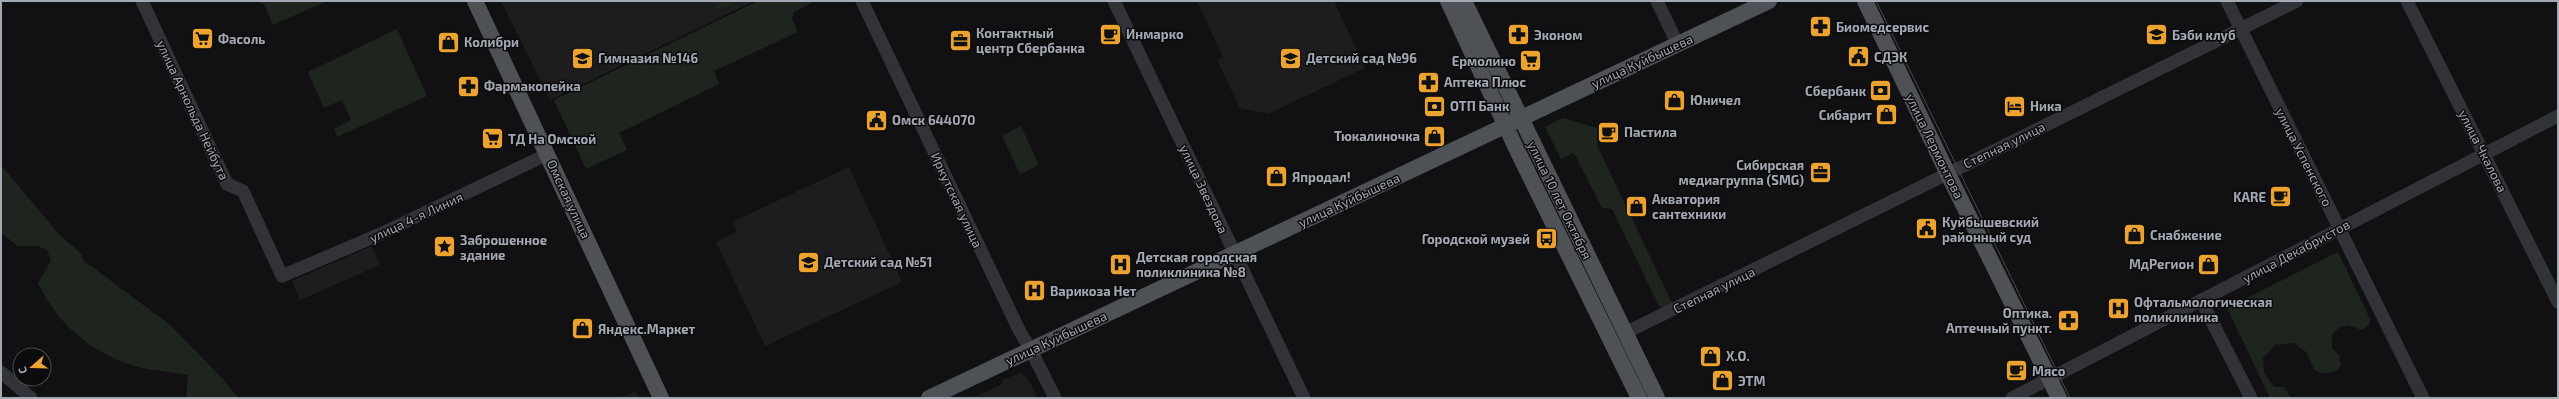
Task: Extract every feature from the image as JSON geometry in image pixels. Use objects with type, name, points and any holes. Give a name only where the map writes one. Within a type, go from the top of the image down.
[{"type":"main road","name":"Омская улица","points":[[475,1],[661,398]]},
{"type":"main road","name":"улица 10 лет Октября","points":[[1448,1],[1506,126],[1639,398]]},
{"type":"main road","name":"улица 10 лет Октября","points":[[1464,1],[1520,119],[1657,398]]},
{"type":"main road","name":"улица Куйбышева","points":[[929,398],[1769,1]]},
{"type":"main road","name":"улица Лермонтова","points":[[1865,1],[1947,172],[2059,398]]},
{"type":"street","name":"улица Арнольда Нейбута","points":[[142,1],[226,184],[243,191],[282,276]]},
{"type":"street","name":"Иркутская улица","points":[[862,1],[1019,330],[1031,350],[1055,398]]},
{"type":"street","name":"улица Звездова","points":[[1114,1],[1304,398]]},
{"type":"street","points":[[1658,1],[1678,45]]},
{"type":"street","name":"улица Успенского","points":[[2227,1],[2423,398]]},
{"type":"street","name":"Степная улица","points":[[1625,333],[1947,172],[2297,1]]},
{"type":"street","name":"улица Чкалова","points":[[2407,1],[2558,302]]},
{"type":"street","name":"улица Декабристов","points":[[2012,398],[2558,116]]},
{"type":"street","name":"улица 4-я Линия","points":[[282,276],[378,235],[548,154]]},
{"type":"street","points":[[2201,300],[2251,398]]},
{"type":"street","points":[[1,372],[31,398]]},
{"type":"shaded area","points":[[253,1],[327,1],[273,25],[264,4]]},
{"type":"shaded area","name":"Гимназия №146","points":[[501,1],[754,1],[550,100]]},
{"type":"shaded area","points":[[713,1],[739,1],[718,11]]},
{"type":"shaded area","points":[[758,1],[815,1],[794,12],[792,19],[798,32],[714,71],[719,84],[619,133],[627,150],[586,169],[554,100]]},
{"type":"shaded area","name":"Детский сад №96","points":[[1197,1],[1334,1],[1365,68],[1268,114],[1240,108],[1217,60],[1223,57]]},
{"type":"shaded area","points":[[397,29],[427,96],[337,137],[334,129],[351,120],[342,100],[324,108],[308,72]]},
{"type":"shaded area","points":[[1563,118],[1597,128],[1597,145],[1674,307],[1666,309],[1659,306],[1612,209],[1602,208],[1574,153],[1561,159],[1545,127]]},
{"type":"shaded area","points":[[1021,126],[1039,165],[1020,174],[1002,136]]},
{"type":"shaded area","points":[[1,165],[57,232],[81,254],[83,260],[170,325],[223,379],[238,398],[186,398],[188,375],[142,368],[125,363],[109,356],[80,338],[56,313],[38,283],[51,261],[47,250],[37,246],[18,246],[1,233]]},
{"type":"shaded area","name":"Детский сад №51","points":[[849,167],[902,282],[765,346],[716,242],[737,232],[732,222]]},
{"type":"shaded area","points":[[372,246],[380,265],[300,300],[292,281]]},
{"type":"shaded area","points":[[2338,252],[2370,319],[2369,325],[2362,330],[2347,325],[2338,328],[2332,335],[2332,348],[2339,355],[2341,365],[2336,371],[2322,374],[2314,369],[2306,352],[2294,343],[2275,345],[2263,358],[2264,373],[2274,387],[2285,387],[2291,398],[2270,398],[2227,308]]},
{"type":"shaded area","points":[[1021,373],[1028,379],[1038,398],[972,398],[1003,384],[1002,380]]},
{"type":"shaded area","points":[[636,391],[639,398],[620,398]]},
{"type":"tram line","points":[[1876,1],[2070,398]]},
{"type":"place","name":"Биомедсервис","points":[[1821,27]]},
{"type":"place","name":"Инмарко","points":[[1111,34]]},
{"type":"place","name":"Эконом","points":[[1519,35]]},
{"type":"place","name":"Бэби клуб","points":[[2157,35]]},
{"type":"place","name":"Фасоль","points":[[202,39]]},
{"type":"place","name":"Контактный центр Сбербанка","points":[[960,40]]},
{"type":"place","name":"Колибри","points":[[449,42]]},
{"type":"place","name":"СДЭК","points":[[1858,57]]},
{"type":"place","name":"Гимназия №146","points":[[582,58]]},
{"type":"place","name":"Детский сад №96","points":[[1291,58]]},
{"type":"place","name":"Ермолино","points":[[1531,61]]},
{"type":"place","name":"Аптека Плюс","points":[[1429,82]]},
{"type":"place","name":"Фармакопейка","points":[[469,86]]},
{"type":"place","name":"Сбербанк","points":[[1881,91]]},
{"type":"place","name":"Юничел","points":[[1674,100]]},
{"type":"place","name":"ОТП Банк","points":[[1435,106]]},
{"type":"place","name":"Ника","points":[[2015,106]]},
{"type":"place","name":"Сибарит","points":[[1887,115]]},
{"type":"place","name":"Омск 644070","points":[[877,120]]},
{"type":"place","name":"Пастила","points":[[1609,132]]},
{"type":"place","name":"Тюкалиночка","points":[[1435,136]]},
{"type":"place","name":"ТД На Омской","points":[[493,139]]},
{"type":"place","name":"Сибирская медиагруппа (SMG)","points":[[1820,172]]},
{"type":"place","name":"Япродал!","points":[[1277,177]]},
{"type":"place","name":"KARE","points":[[2281,197]]},
{"type":"place","name":"Акватория сантехники","points":[[1636,206]]},
{"type":"place","name":"Куйбышевский районный суд","points":[[1927,229]]},
{"type":"place","name":"Снабжение","points":[[2135,235]]},
{"type":"place","name":"Городской музей","points":[[1546,239]]},
{"type":"place","name":"Заброшенное здание","points":[[444,247]]},
{"type":"place","name":"Детский сад №51","points":[[809,262]]},
{"type":"place","name":"Детская городская поликлиника №8","points":[[1121,264]]},
{"type":"place","name":"МдРегион","points":[[2209,264]]},
{"type":"place","name":"Варикоза Нет","points":[[1034,291]]},
{"type":"place","name":"Офтальмологическая поликлиника","points":[[2119,309]]},
{"type":"place","name":"Оптика. Аптечный пункт.","points":[[2068,320]]},
{"type":"place","name":"Яндекс.Маркет","points":[[582,329]]},
{"type":"place","name":"X.O.","points":[[1710,356]]},
{"type":"place","name":"Мясо","points":[[2016,371]]},
{"type":"place","name":"ЭТМ","points":[[1722,381]]}]
